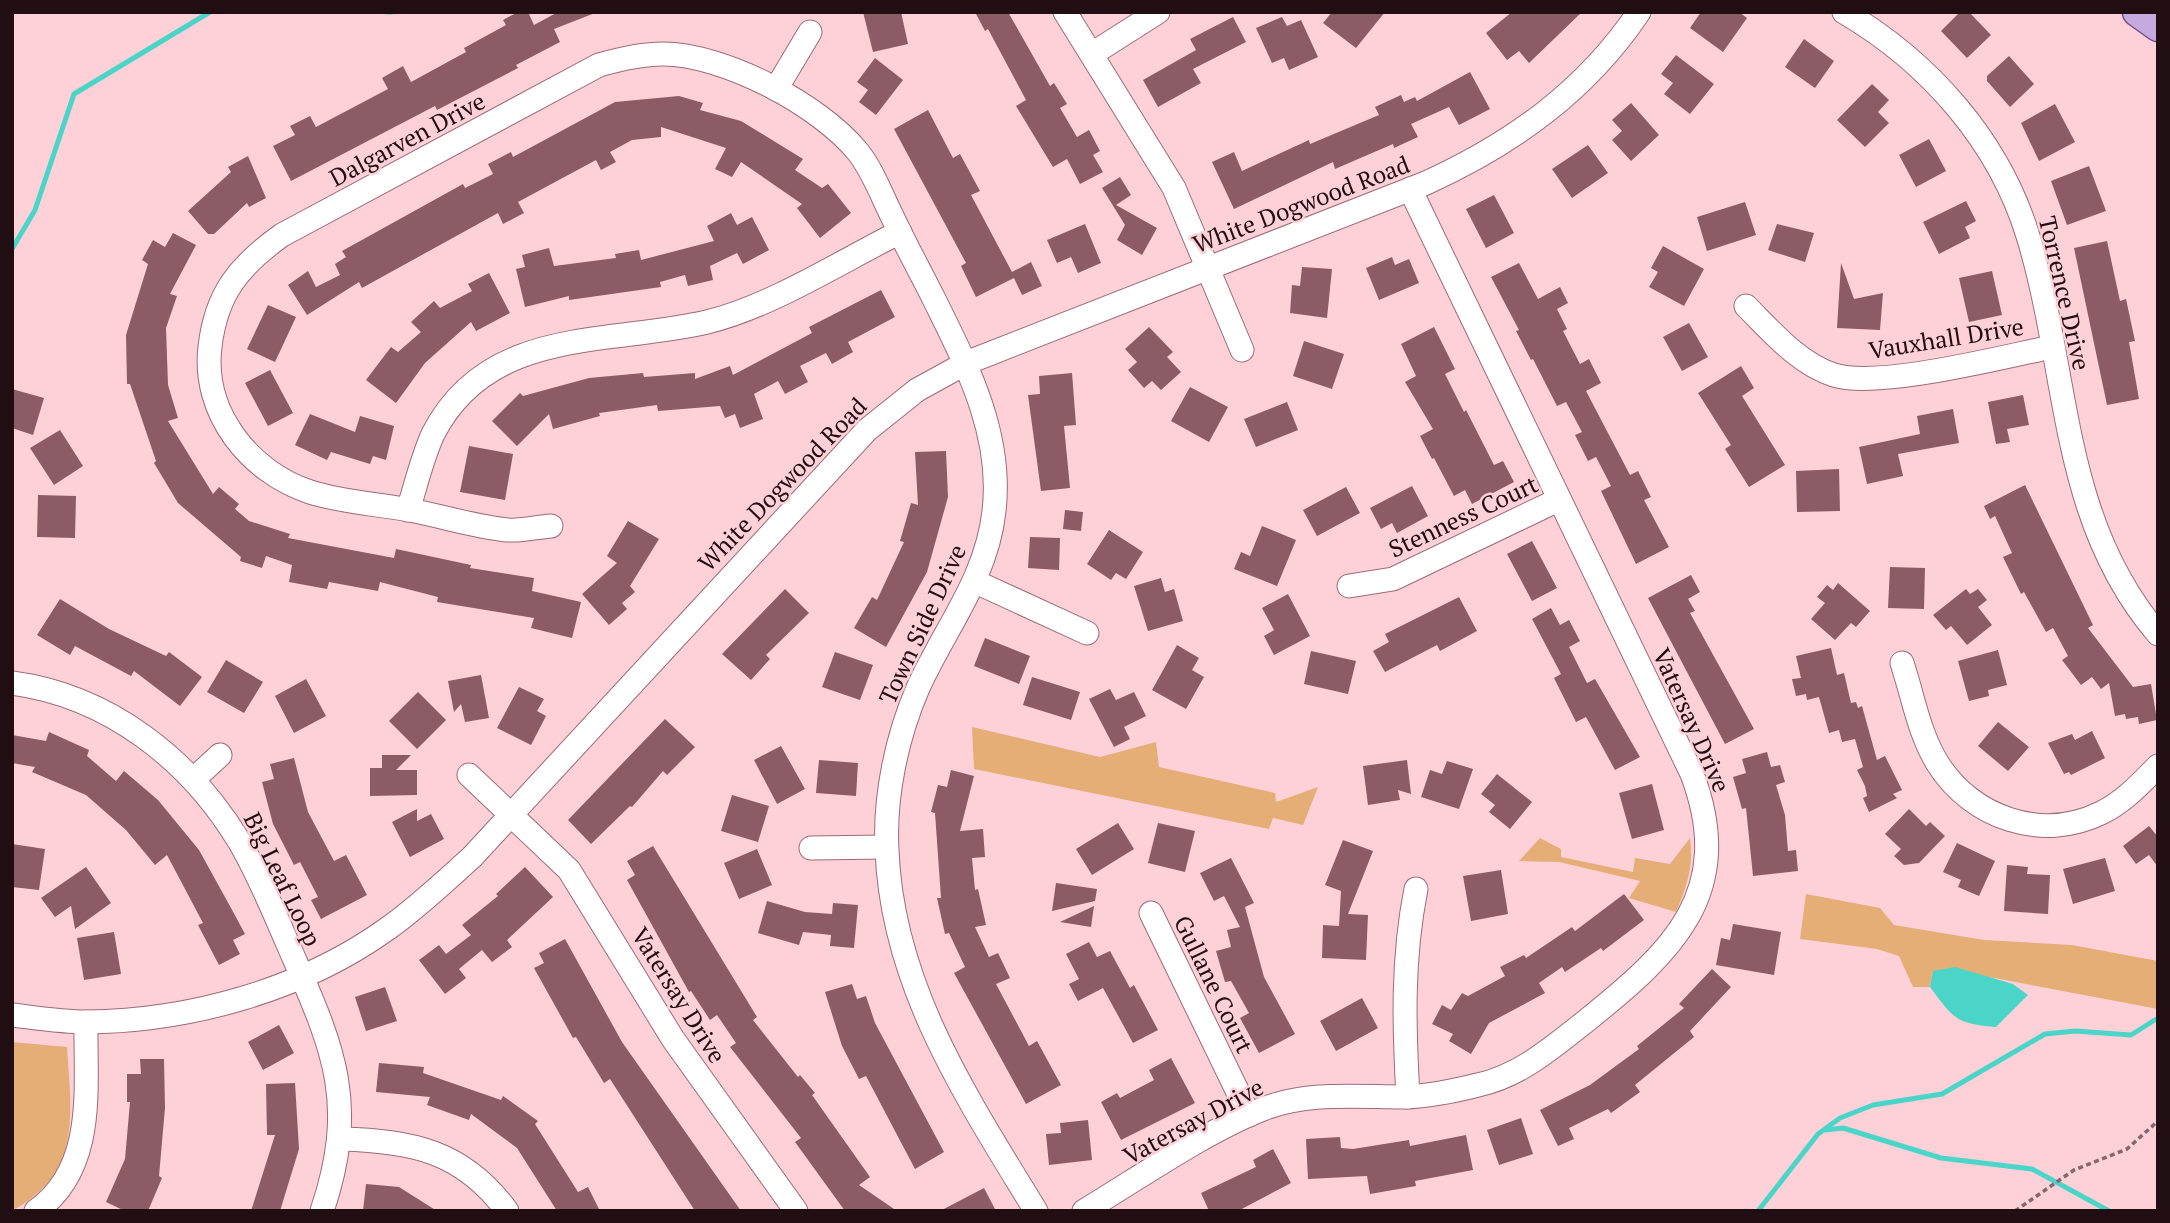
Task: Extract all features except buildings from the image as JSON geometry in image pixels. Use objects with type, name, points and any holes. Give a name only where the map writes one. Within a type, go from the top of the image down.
[{"type":"main road","points":[[2137,12],[2158,27]]},
{"type":"street","points":[[1065,12],[1174,188],[1210,268],[1242,350]]},
{"type":"street","points":[[1092,54],[1158,12]]},
{"type":"street","name":"White Dogwood Road","points":[[12,1015],[86,1022],[206,1008],[302,976],[362,946],[422,902],[472,857],[867,430],[917,390],[966,363],[1410,189],[1483,156],[1542,117],[1585,78],[1639,12]]},
{"type":"street","name":"Torrence Drive","points":[[1844,12],[1882,36],[1920,67],[1988,149],[2015,200],[2028,237],[2087,509],[2118,578],[2158,634]]},
{"type":"street","points":[[776,89],[810,32]]},
{"type":"street","name":"Dalgarven Drive","points":[[551,526],[509,530],[312,492],[293,485],[249,456],[233,436],[219,411],[208,364],[212,327],[226,292],[249,259],[282,235],[599,65],[629,57],[665,54],[716,64],[776,89],[819,117],[859,153],[966,363]]},
{"type":"street","name":"Vatersay Drive","points":[[1084,1211],[1265,1108],[1315,1098],[1408,1097],[1482,1084],[1539,1058],[1612,1001],[1668,950],[1695,903],[1703,877],[1707,837],[1696,785],[1410,189]]},
{"type":"street","points":[[408,510],[426,450],[442,419],[477,382],[496,368],[555,344],[665,329],[737,312],[900,232]]},
{"type":"street","name":"Vauxhall Drive","points":[[1746,306],[1799,355],[1836,376],[1892,377],[2052,347]]},
{"type":"street","name":"Town Side Drive","points":[[966,363],[987,420],[996,484],[990,532],[976,582],[919,686],[907,717],[892,779],[886,847],[897,931],[925,1016],[1036,1211]]},
{"type":"street","name":"Stenness Court","points":[[1349,586],[1393,579],[1558,500]]},
{"type":"street","points":[[976,582],[1087,633]]},
{"type":"street","points":[[1902,663],[1927,743],[1937,763],[1972,801],[2007,820],[2049,826],[2100,814],[2134,790],[2158,766]]},
{"type":"street","name":"Big Leaf Loop","points":[[12,683],[78,698],[103,710],[155,746],[194,779],[241,843],[302,976],[333,1055],[340,1100],[341,1139],[322,1211]]},
{"type":"street","points":[[194,779],[220,755]]},
{"type":"street","name":"Vatersay Drive","points":[[469,775],[569,870],[673,1039],[796,1211]]},
{"type":"street","points":[[811,848],[886,847]]},
{"type":"street","points":[[1408,1097],[1402,1007],[1409,924],[1416,889]]},
{"type":"street","name":"Gullane Court","points":[[1150,913],[1250,1115]]},
{"type":"street","points":[[36,1211],[67,1178],[82,1138],[86,1022]]},
{"type":"street","points":[[341,1139],[390,1140],[439,1154],[471,1172],[507,1211]]},
{"type":"path","points":[[2015,1211],[2074,1170],[2127,1149],[2139,1141],[2158,1121]]},
{"type":"shaded area","points":[[972,727],[1100,757],[1156,742],[1159,767],[1275,793],[1276,802],[1318,787],[1303,825],[1273,818],[1269,829],[974,769]]},
{"type":"shaded area","points":[[1540,838],[1561,849],[1561,857],[1633,872],[1635,858],[1670,864],[1690,838],[1689,876],[1676,912],[1629,898],[1640,881],[1559,862],[1519,861]]},
{"type":"shaded area","points":[[1806,894],[1880,908],[1894,925],[1984,940],[2072,945],[2158,961],[2158,1009],[1989,977],[1933,971],[1930,987],[1913,987],[1899,956],[1877,949],[1800,939]]},
{"type":"shaded area","points":[[12,1042],[67,1047],[70,1118],[68,1140],[62,1160],[51,1178],[35,1196],[12,1211]]},
{"type":"water","points":[[1955,967],[2013,984],[2028,995],[1996,1027],[1964,1021],[1944,1006],[1930,987],[1933,971]]},
{"type":"waterway","points":[[12,249],[35,210],[74,94],[210,12]]},
{"type":"waterway","points":[[387,12],[392,12]]},
{"type":"waterway","points":[[1758,1211],[1818,1134],[1840,1118],[1873,1105],[1942,1094],[2045,1034],[2075,1031],[2131,1035],[2158,1018]]},
{"type":"waterway","points":[[1825,1130],[1843,1128],[1941,1158],[2032,1169],[2109,1211]]}]
